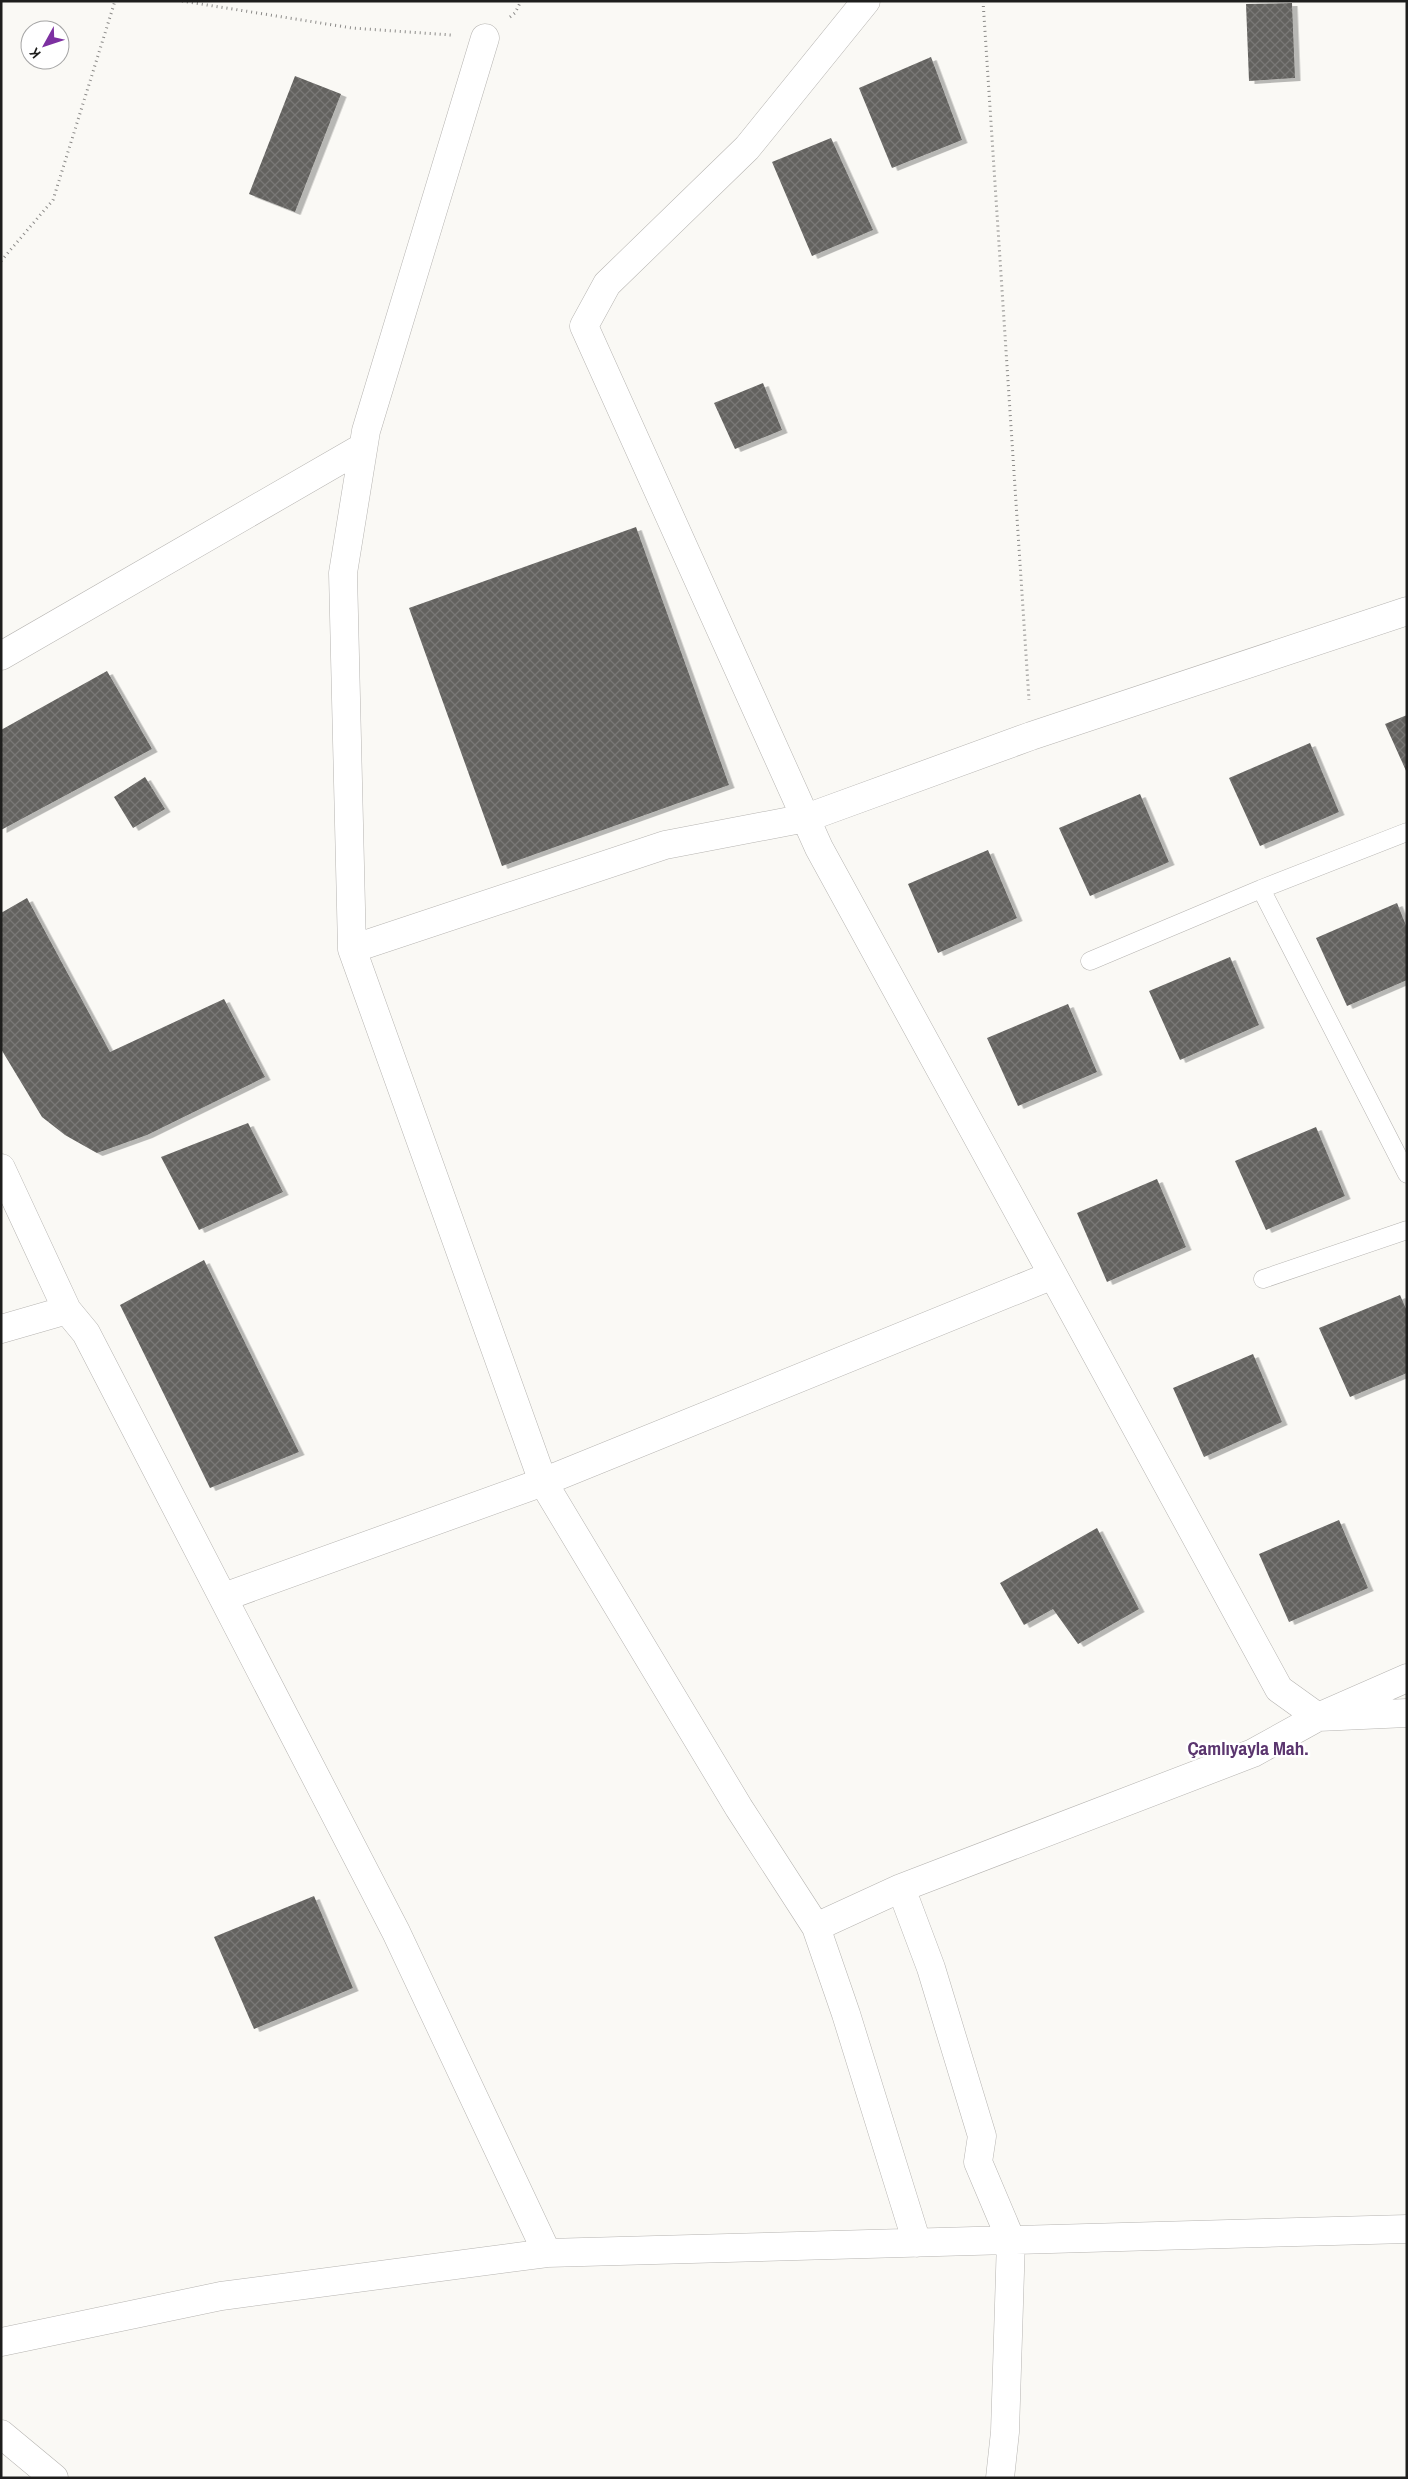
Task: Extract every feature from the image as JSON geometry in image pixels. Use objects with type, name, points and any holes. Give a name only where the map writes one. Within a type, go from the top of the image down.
[{"type":"street","points":[[866,1],[747,148],[608,284],[584,326],[819,848],[1279,1689],[1318,1717],[1407,1713]]},
{"type":"street","points":[[485,38],[366,431],[343,573],[352,949],[543,1482],[739,1808],[816,1927],[846,2014],[917,2243]]},
{"type":"street","points":[[1,656],[363,447]]},
{"type":"street","points":[[352,949],[665,845],[806,818],[1031,736],[1407,611]]},
{"type":"street","points":[[1,1168],[67,1310],[86,1333],[396,1932],[547,2253]]},
{"type":"street","points":[[224,1597],[543,1482],[1053,1275]]},
{"type":"street","points":[[1,1329],[67,1310]]},
{"type":"street","points":[[816,1927],[901,1888],[1253,1753],[1318,1717],[1407,1678]]},
{"type":"street","points":[[901,1888],[931,1968],[982,2136],[978,2162],[1011,2240],[1005,2432],[1000,2478]]},
{"type":"street","points":[[1,2342],[221,2296],[547,2253],[1407,2229]]},
{"type":"street","points":[[1,2434],[54,2478]]},
{"type":"lane","points":[[1090,961],[1261,889],[1407,832]]},
{"type":"lane","points":[[1261,889],[1407,1174]]},
{"type":"lane","points":[[1263,1279],[1407,1230]]},
{"type":"path","points":[[1,261],[53,200],[115,1]]},
{"type":"path","points":[[182,1],[352,28],[485,38],[515,13],[521,1]]},
{"type":"path","points":[[983,1],[1031,736]]},
{"type":"building","points":[[1292,3],[1295,78],[1249,81],[1246,4]]},
{"type":"building","points":[[931,57],[962,140],[892,168],[859,88]]},
{"type":"building","points":[[295,76],[341,94],[295,212],[249,194]]},
{"type":"building","points":[[831,138],[873,230],[812,256],[772,162]]},
{"type":"building","points":[[763,383],[782,430],[735,449],[714,403]]},
{"type":"building","points":[[636,527],[729,785],[502,866],[409,608]]},
{"type":"building","points":[[107,671],[152,749],[1,830],[1,730]]},
{"type":"building","points":[[1407,715],[1407,773],[1385,724]]},
{"type":"building","points":[[1310,743],[1339,812],[1260,846],[1229,778]]},
{"type":"building","points":[[145,777],[165,809],[133,828],[114,797]]},
{"type":"building","points":[[1140,794],[1169,862],[1090,896],[1059,828]]},
{"type":"building","points":[[988,850],[1017,918],[938,953],[908,884]]},
{"type":"building","points":[[27,898],[110,1052],[224,999],[265,1077],[147,1135],[97,1153],[65,1135],[42,1117],[1,1049],[1,913]]},
{"type":"building","points":[[1397,903],[1407,928],[1407,980],[1347,1006],[1316,938]]},
{"type":"building","points":[[1230,957],[1259,1025],[1180,1060],[1149,991]]},
{"type":"building","points":[[1068,1004],[1097,1072],[1018,1106],[987,1038]]},
{"type":"building","points":[[248,1123],[283,1192],[199,1230],[161,1157]]},
{"type":"building","points":[[1316,1127],[1345,1196],[1266,1230],[1235,1161]]},
{"type":"building","points":[[1157,1179],[1186,1247],[1107,1282],[1077,1213]]},
{"type":"building","points":[[204,1260],[299,1452],[210,1488],[120,1305]]},
{"type":"building","points":[[1400,1295],[1407,1311],[1407,1373],[1350,1397],[1319,1328]]},
{"type":"building","points":[[1253,1354],[1282,1422],[1204,1457],[1173,1388]]},
{"type":"building","points":[[1339,1520],[1368,1588],[1289,1622],[1259,1554]]},
{"type":"building","points":[[1097,1528],[1139,1609],[1078,1644],[1053,1609],[1024,1625],[1000,1583]]},
{"type":"building","points":[[314,1896],[353,1988],[254,2029],[214,1937]]},
{"type":"district","name":"Çamlıyayla Mah.","points":[[1248,1748]]}]
